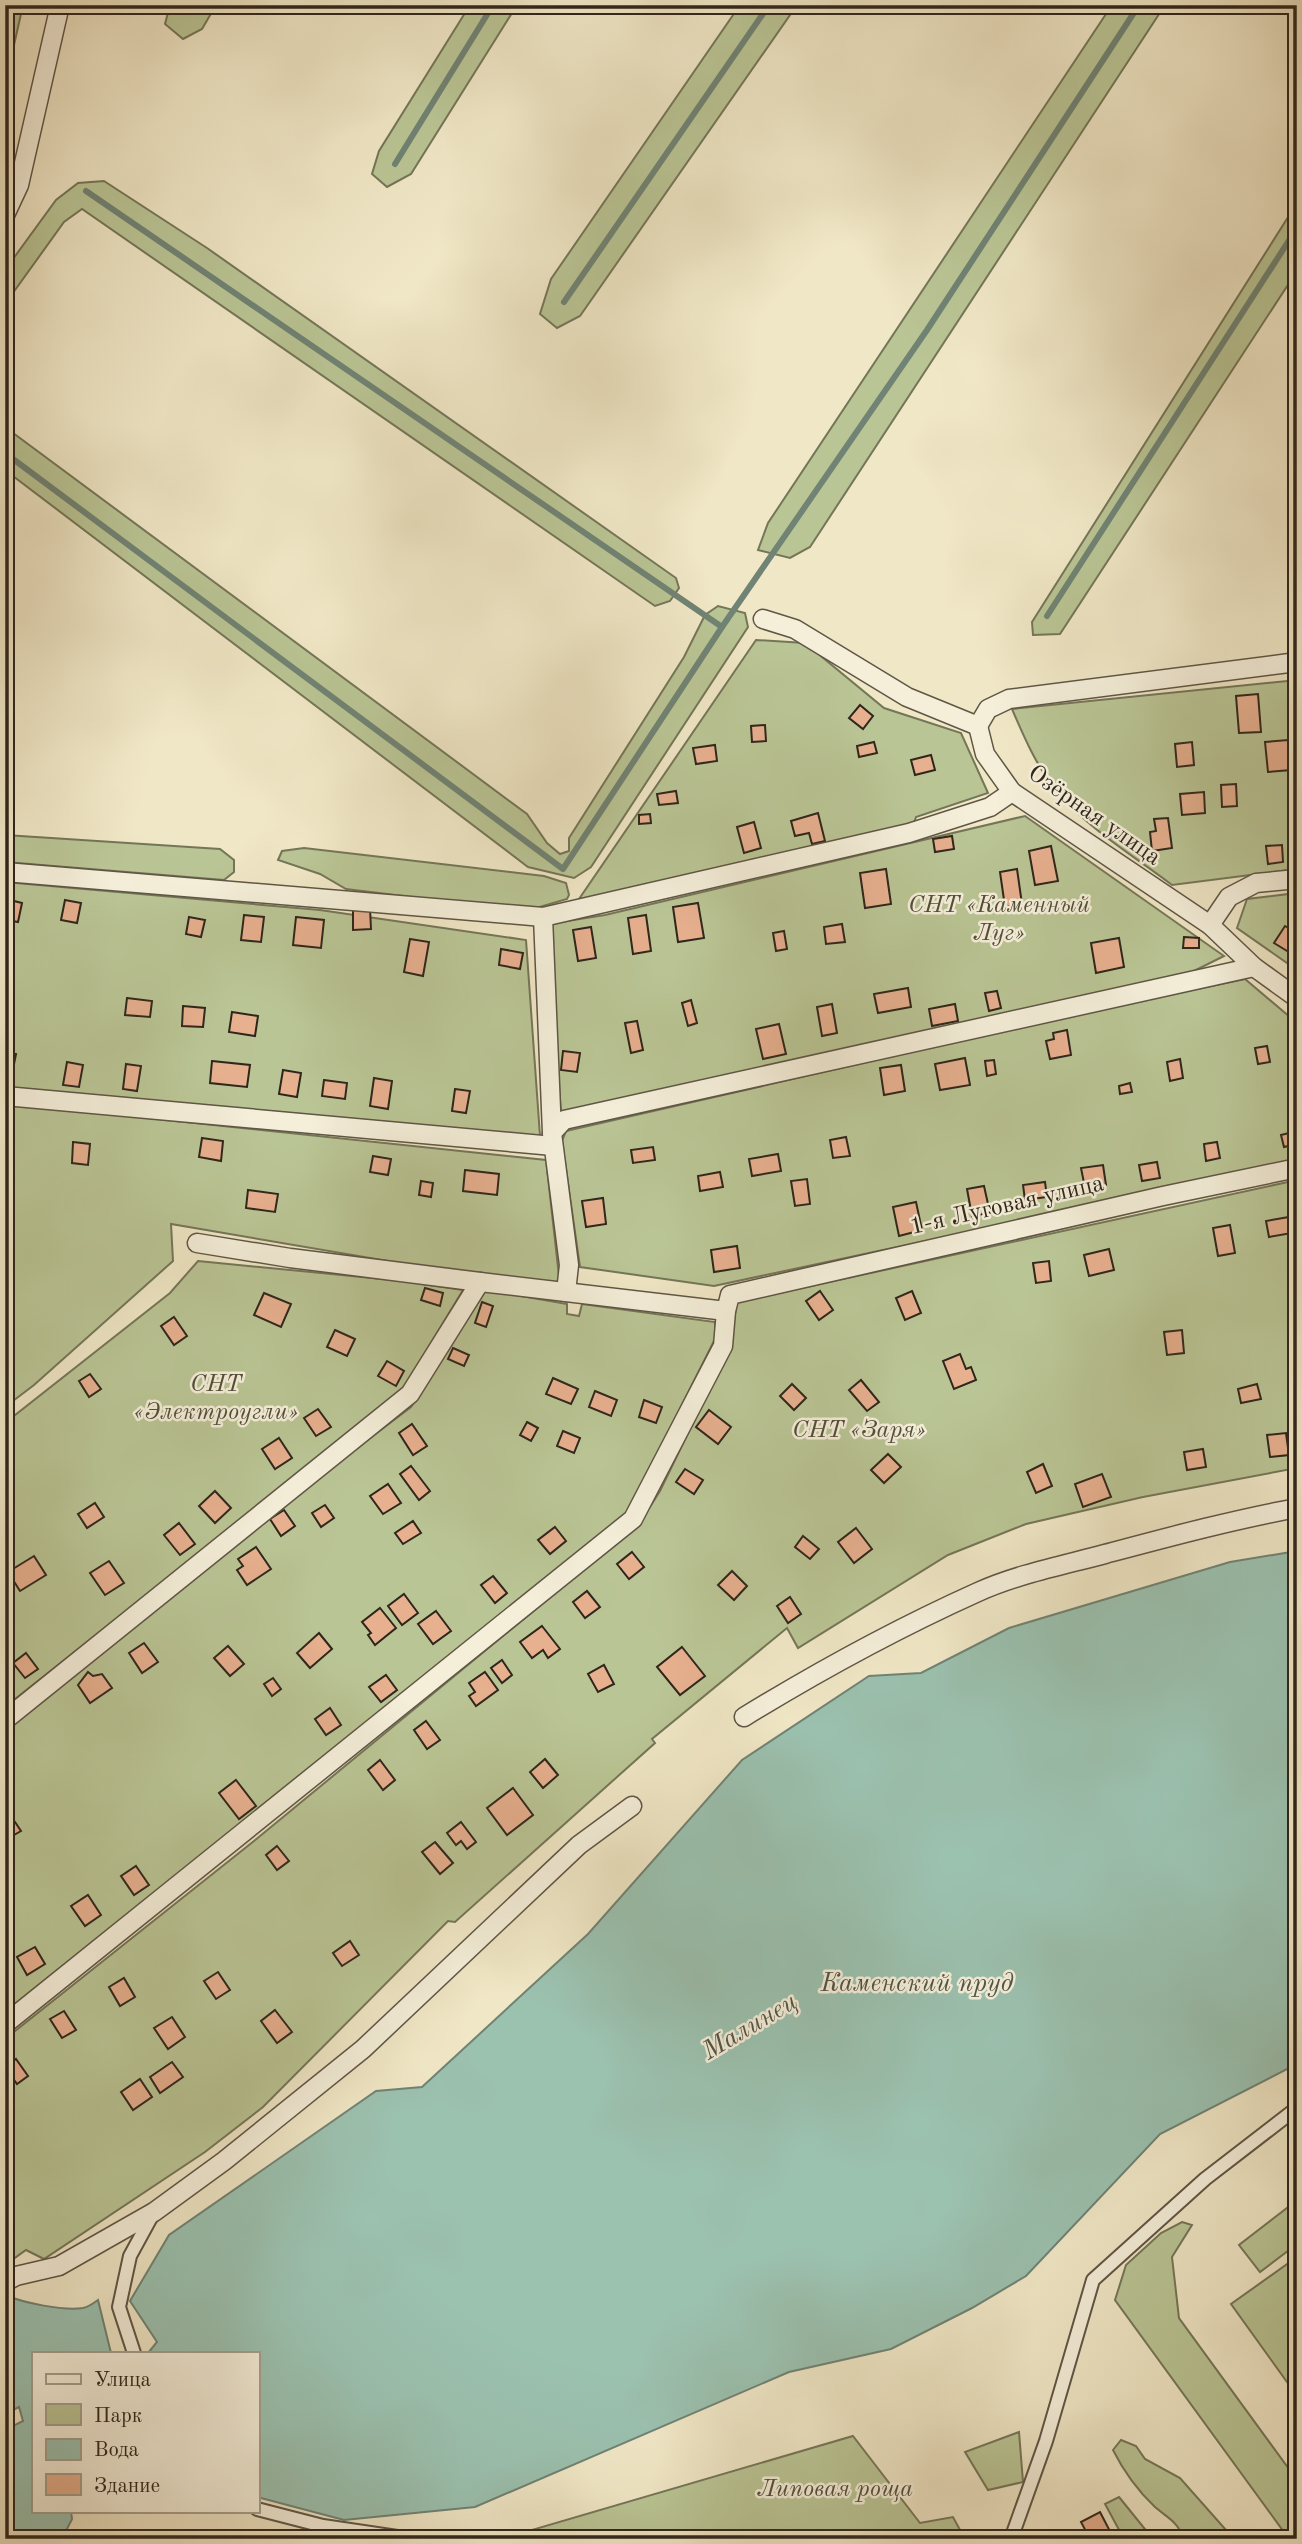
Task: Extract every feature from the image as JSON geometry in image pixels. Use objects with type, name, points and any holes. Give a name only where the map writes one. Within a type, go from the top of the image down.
[{"type":"street","points":[[5,215],[19,184],[60,5]]},
{"type":"street","points":[[763,619],[795,629],[907,697],[978,726],[988,709],[1009,699],[1297,662]]},
{"type":"street","name":"Озёрная улица","points":[[978,726],[985,754],[1012,792],[1210,925],[1254,967],[1297,998]]},
{"type":"street","points":[[5,873],[542,917],[909,833],[990,807],[1012,792]]},
{"type":"street","points":[[1210,925],[1228,897],[1256,883],[1297,878]]},
{"type":"street","points":[[542,917],[552,1139],[569,1265],[566,1292]]},
{"type":"street","points":[[552,1139],[564,1120],[1254,967]]},
{"type":"street","points":[[5,1096],[552,1139]]},
{"type":"street","name":"1-я Луговая улица","points":[[197,1243],[290,1258],[566,1292],[728,1303],[1163,1196],[1297,1168]]},
{"type":"street","points":[[5,1720],[410,1394],[481,1282]]},
{"type":"street","points":[[5,2024],[633,1519],[723,1346],[728,1303]]},
{"type":"street","points":[[744,1717],[814,1674],[980,1591],[1110,1552],[1253,1516],[1297,1508]]},
{"type":"street","points":[[5,2282],[16,2276],[59,2266],[154,2212],[224,2161],[363,2049],[561,1862],[632,1806]]},
{"type":"street","points":[[1011,2539],[1046,2441],[1093,2280],[1205,2179],[1297,2108]]},
{"type":"street","points":[[134,2352],[120,2307],[130,2256],[154,2212]]},
{"type":"street","points":[[259,2510],[323,2526],[411,2539]]},
{"type":"green space","points":[[5,5],[23,5],[5,85]]},
{"type":"green space","points":[[170,5],[216,5],[202,29],[183,39],[165,24]]},
{"type":"green space","points":[[470,5],[517,5],[411,174],[387,187],[372,174],[379,151]]},
{"type":"green space","points":[[740,5],[797,5],[580,316],[557,328],[540,314],[551,279]]},
{"type":"green space","points":[[1112,5],[1165,5],[810,547],[790,558],[758,550],[768,523]]},
{"type":"green space","points":[[104,181],[207,248],[676,578],[679,588],[670,601],[655,606],[82,209],[64,222],[5,304],[5,270],[56,200],[78,183]]},
{"type":"green space","points":[[1297,203],[1297,271],[1060,634],[1033,635],[1032,622]]},
{"type":"green space","points":[[5,427],[527,814],[547,843],[560,854],[569,851],[569,838],[684,657],[705,615],[718,606],[745,613],[748,627],[591,867],[574,878],[528,867],[5,470]]},
{"type":"green space","points":[[756,640],[805,643],[884,708],[961,733],[988,793],[916,817],[914,823],[577,902]]},
{"type":"green space","points":[[1297,680],[1297,869],[1172,885],[1095,828],[1067,803],[1042,770],[1012,709]]},
{"type":"green space","name":"СНТ «Каменный Луг»","points":[[1025,816],[1224,956],[1178,979],[561,1113],[548,924],[605,915]]},
{"type":"green space","points":[[5,835],[220,849],[234,860],[234,872],[224,880],[5,862]]},
{"type":"green space","points":[[304,848],[544,876],[566,883],[569,895],[567,899],[526,911],[346,889],[320,874],[278,860],[282,851]]},
{"type":"green space","points":[[5,882],[320,910],[526,940],[540,1136],[5,1087]]},
{"type":"green space","points":[[1297,893],[1297,970],[1237,928],[1247,899]]},
{"type":"green space","points":[[1245,979],[1297,1023],[1297,1162],[714,1286],[580,1267],[562,1141],[566,1131],[1072,1015]]},
{"type":"green space","points":[[5,1103],[546,1160],[560,1285],[470,1275],[171,1224],[173,1261],[34,1385],[5,1407]]},
{"type":"green space","name":"СНТ «Заря»","points":[[1297,1180],[1297,1468],[1143,1497],[1026,1524],[948,1555],[798,1648],[787,1628],[652,1739],[655,1743],[455,1922],[448,1921],[263,2107],[205,2152],[44,2259],[26,2250],[5,2265],[5,2039],[254,1841],[639,1524],[660,1491],[729,1349],[733,1303]]},
{"type":"green space","name":"СНТ «Электроугли»","points":[[198,1261],[403,1281],[463,1290],[400,1394],[5,1707],[5,1423],[170,1293]]},
{"type":"green space","points":[[486,1290],[567,1304],[567,1314],[579,1316],[582,1304],[715,1322],[715,1339],[626,1516],[5,2012],[5,1730],[263,1519],[411,1407]]},
{"type":"green space","points":[[1296,2201],[1297,2244],[1260,2272],[1239,2245]]},
{"type":"green space","points":[[1182,2222],[1192,2225],[1172,2257],[1179,2318],[1297,2480],[1297,2539],[1289,2539],[1115,2300],[1126,2265],[1161,2233]]},
{"type":"green space","points":[[1297,2257],[1297,2396],[1231,2304]]},
{"type":"green space","points":[[1019,2432],[1023,2482],[988,2490],[965,2452]]},
{"type":"green space","name":"Липовая роща","points":[[853,2436],[920,2523],[953,2517],[965,2539],[501,2539]]},
{"type":"green space","points":[[1121,2440],[1136,2446],[1145,2459],[1180,2478],[1234,2539],[1184,2539],[1175,2524],[1148,2501],[1126,2473],[1113,2450]]},
{"type":"green space","points":[[1119,2497],[1153,2539],[1124,2539],[1105,2504]]},
{"type":"water","name":"Каменский пруд","points":[[1297,1551],[1297,2064],[1160,2134],[1026,2276],[972,2308],[891,2349],[789,2372],[475,2507],[344,2520],[259,2498],[259,2352],[149,2352],[157,2342],[130,2301],[169,2235],[376,2091],[422,2087],[588,1934],[742,1760],[869,1676],[921,1673],[1009,1628],[1230,1562]]},
{"type":"water","points":[[5,2295],[65,2308],[83,2308],[98,2300],[111,2352],[32,2352],[32,2512],[71,2512],[72,2519],[63,2537],[66,2539],[5,2539],[5,2430],[23,2421],[19,2407],[5,2414]]},
{"type":"building","points":[[1258,694],[1261,732],[1239,733],[1236,696]]},
{"type":"building","points":[[860,705],[873,716],[863,729],[849,718]]},
{"type":"building","points":[[765,725],[766,741],[752,742],[751,726]]},
{"type":"building","points":[[1288,740],[1291,770],[1268,772],[1265,742]]},
{"type":"building","points":[[874,742],[877,753],[859,757],[857,746]]},
{"type":"building","points":[[1192,742],[1194,765],[1177,767],[1175,744]]},
{"type":"building","points":[[715,745],[717,761],[696,764],[693,748]]},
{"type":"building","points":[[931,755],[935,770],[915,775],[911,760]]},
{"type":"building","points":[[1236,784],[1237,806],[1222,807],[1221,785]]},
{"type":"building","points":[[676,791],[678,803],[659,805],[657,794]]},
{"type":"building","points":[[1204,792],[1205,813],[1182,815],[1180,794]]},
{"type":"building","points":[[818,813],[825,841],[812,844],[809,833],[795,836],[791,821]]},
{"type":"building","points":[[650,814],[651,823],[639,824],[639,815]]},
{"type":"building","points":[[1168,818],[1172,848],[1152,851],[1150,832],[1156,831],[1154,819]]},
{"type":"building","points":[[754,822],[761,848],[744,853],[737,827]]},
{"type":"building","points":[[952,836],[954,849],[935,852],[933,839]]},
{"type":"building","points":[[1282,845],[1283,862],[1268,864],[1266,846]]},
{"type":"building","points":[[1051,846],[1058,881],[1035,885],[1029,851]]},
{"type":"building","points":[[886,869],[891,904],[865,908],[860,873]]},
{"type":"building","points":[[1017,869],[1022,904],[1005,907],[1000,872]]},
{"type":"building","points":[[10,900],[22,903],[18,922],[7,920]]},
{"type":"building","points":[[65,900],[81,903],[77,923],[61,920]]},
{"type":"building","points":[[698,903],[704,938],[678,942],[673,907]]},
{"type":"building","points":[[370,908],[371,929],[353,930],[353,909]]},
{"type":"building","points":[[244,915],[264,917],[261,942],[241,940]]},
{"type":"building","points":[[646,915],[651,951],[633,954],[628,918]]},
{"type":"building","points":[[189,917],[205,920],[201,937],[186,934]]},
{"type":"building","points":[[296,917],[324,920],[321,948],[293,945]]},
{"type":"building","points":[[842,924],[845,942],[826,944],[824,927]]},
{"type":"building","points":[[1285,926],[1297,933],[1297,957],[1274,943]]},
{"type":"building","points":[[591,927],[596,958],[578,961],[573,930]]},
{"type":"building","points":[[784,931],[787,949],[776,951],[773,933]]},
{"type":"building","points":[[1184,937],[1199,938],[1199,948],[1183,948]]},
{"type":"building","points":[[1119,938],[1124,967],[1096,973],[1091,943]]},
{"type":"building","points":[[410,939],[429,942],[423,976],[404,972]]},
{"type":"building","points":[[501,949],[523,953],[520,969],[499,965]]},
{"type":"building","points":[[908,988],[911,1007],[878,1013],[874,994]]},
{"type":"building","points":[[997,991],[1001,1008],[989,1011],[985,993]]},
{"type":"building","points":[[127,998],[152,1001],[150,1017],[125,1015]]},
{"type":"building","points":[[691,1000],[697,1023],[688,1026],[682,1003]]},
{"type":"building","points":[[832,1004],[837,1033],[822,1036],[817,1007]]},
{"type":"building","points":[[955,1004],[958,1021],[932,1026],[929,1009]]},
{"type":"building","points":[[183,1006],[205,1008],[203,1027],[182,1026]]},
{"type":"building","points":[[232,1012],[258,1016],[255,1036],[229,1032]]},
{"type":"building","points":[[637,1021],[643,1050],[631,1053],[625,1023]]},
{"type":"building","points":[[779,1024],[786,1054],[763,1059],[756,1029]]},
{"type":"building","points":[[1067,1030],[1071,1055],[1050,1059],[1046,1041],[1054,1039],[1053,1033]]},
{"type":"building","points":[[1267,1046],[1270,1062],[1258,1064],[1255,1048]]},
{"type":"building","points":[[563,1051],[580,1053],[577,1072],[561,1070]]},
{"type":"building","points":[[5,1052],[16,1054],[13,1069],[5,1067]]},
{"type":"building","points":[[965,1058],[970,1085],[940,1090],[935,1064]]},
{"type":"building","points":[[1180,1059],[1183,1078],[1170,1081],[1167,1062]]},
{"type":"building","points":[[994,1060],[996,1074],[987,1076],[985,1061]]},
{"type":"building","points":[[212,1061],[250,1065],[247,1087],[210,1083]]},
{"type":"building","points":[[67,1062],[83,1065],[79,1087],[63,1085]]},
{"type":"building","points":[[126,1064],[141,1066],[137,1091],[123,1089]]},
{"type":"building","points":[[901,1065],[905,1091],[884,1095],[880,1068]]},
{"type":"building","points":[[283,1070],[301,1073],[297,1097],[279,1094]]},
{"type":"building","points":[[374,1078],[392,1081],[388,1109],[370,1106]]},
{"type":"building","points":[[324,1080],[347,1083],[345,1099],[322,1096]]},
{"type":"building","points":[[1130,1083],[1132,1092],[1120,1094],[1119,1086]]},
{"type":"building","points":[[455,1089],[470,1091],[466,1113],[452,1111]]},
{"type":"building","points":[[1297,1131],[1297,1144],[1284,1147],[1281,1135]]},
{"type":"building","points":[[846,1137],[850,1156],[833,1158],[830,1140]]},
{"type":"building","points":[[202,1138],[223,1141],[221,1161],[199,1157]]},
{"type":"building","points":[[73,1142],[90,1144],[88,1165],[72,1163]]},
{"type":"building","points":[[1217,1142],[1220,1158],[1206,1161],[1204,1144]]},
{"type":"building","points":[[653,1147],[655,1160],[633,1163],[631,1150]]},
{"type":"building","points":[[778,1154],[781,1171],[752,1176],[749,1159]]},
{"type":"building","points":[[373,1156],[391,1159],[388,1175],[370,1172]]},
{"type":"building","points":[[1157,1162],[1160,1178],[1142,1181],[1139,1165]]},
{"type":"building","points":[[1103,1165],[1106,1185],[1085,1188],[1081,1168]]},
{"type":"building","points":[[465,1170],[499,1174],[497,1195],[463,1191]]},
{"type":"building","points":[[720,1172],[723,1187],[700,1191],[698,1176]]},
{"type":"building","points":[[807,1179],[810,1204],[795,1206],[791,1181]]},
{"type":"building","points":[[421,1181],[433,1183],[431,1197],[419,1195]]},
{"type":"building","points":[[1045,1182],[1047,1197],[1025,1200],[1023,1185]]},
{"type":"building","points":[[984,1186],[990,1213],[972,1216],[967,1189]]},
{"type":"building","points":[[248,1190],[278,1194],[275,1212],[246,1208]]},
{"type":"building","points":[[603,1198],[606,1224],[586,1227],[582,1201]]},
{"type":"building","points":[[916,1202],[922,1230],[899,1236],[893,1207]]},
{"type":"building","points":[[1289,1217],[1292,1233],[1269,1237],[1266,1221]]},
{"type":"building","points":[[1230,1225],[1235,1253],[1218,1256],[1213,1228]]},
{"type":"building","points":[[737,1246],[740,1268],[714,1272],[711,1250]]},
{"type":"building","points":[[1109,1249],[1114,1270],[1089,1276],[1084,1255]]},
{"type":"building","points":[[1049,1261],[1051,1281],[1036,1283],[1033,1263]]},
{"type":"building","points":[[425,1288],[443,1293],[440,1306],[421,1300]]},
{"type":"building","points":[[820,1291],[833,1310],[819,1320],[806,1301]]},
{"type":"building","points":[[912,1291],[921,1313],[905,1320],[896,1298]]},
{"type":"building","points":[[264,1293],[291,1304],[281,1327],[254,1315]]},
{"type":"building","points":[[482,1302],[493,1306],[486,1327],[475,1323]]},
{"type":"building","points":[[174,1317],[187,1336],[174,1345],[161,1326]]},
{"type":"building","points":[[335,1330],[355,1339],[347,1356],[327,1347]]},
{"type":"building","points":[[1182,1330],[1184,1353],[1167,1355],[1164,1332]]},
{"type":"building","points":[[453,1348],[469,1355],[464,1366],[448,1359]]},
{"type":"building","points":[[960,1354],[966,1369],[971,1367],[976,1380],[954,1389],[943,1361]]},
{"type":"building","points":[[387,1361],[404,1371],[396,1386],[378,1376]]},
{"type":"building","points":[[90,1374],[101,1389],[89,1397],[79,1381]]},
{"type":"building","points":[[553,1378],[578,1389],[571,1404],[546,1394]]},
{"type":"building","points":[[861,1380],[879,1402],[867,1411],[849,1390]]},
{"type":"building","points":[[792,1384],[806,1398],[794,1410],[780,1396]]},
{"type":"building","points":[[1257,1384],[1261,1399],[1241,1403],[1238,1389]]},
{"type":"building","points":[[595,1391],[617,1400],[611,1416],[589,1407]]},
{"type":"building","points":[[644,1400],[662,1407],[656,1423],[639,1417]]},
{"type":"building","points":[[318,1409],[331,1427],[316,1436],[304,1418]]},
{"type":"building","points":[[709,1410],[731,1427],[718,1444],[696,1427]]},
{"type":"building","points":[[527,1422],[538,1428],[531,1441],[520,1435]]},
{"type":"building","points":[[412,1424],[427,1446],[413,1455],[399,1433]]},
{"type":"building","points":[[563,1431],[580,1438],[574,1453],[557,1446]]},
{"type":"building","points":[[1286,1433],[1289,1455],[1270,1457],[1267,1435]]},
{"type":"building","points":[[279,1438],[292,1458],[275,1469],[262,1449]]},
{"type":"building","points":[[1203,1449],[1206,1467],[1187,1470],[1184,1452]]},
{"type":"building","points":[[888,1454],[901,1467],[884,1483],[871,1470]]},
{"type":"building","points":[[1043,1464],[1052,1486],[1036,1493],[1027,1472]]},
{"type":"building","points":[[411,1466],[430,1491],[419,1500],[400,1474]]},
{"type":"building","points":[[685,1469],[703,1480],[694,1494],[676,1482]]},
{"type":"building","points":[[1102,1474],[1111,1497],[1083,1507],[1075,1484]]},
{"type":"building","points":[[388,1484],[401,1503],[383,1514],[370,1496]]},
{"type":"building","points":[[215,1491],[231,1508],[215,1523],[199,1506]]},
{"type":"building","points":[[95,1503],[104,1517],[87,1528],[78,1514]]},
{"type":"building","points":[[325,1505],[334,1518],[321,1527],[312,1513]]},
{"type":"building","points":[[284,1510],[295,1526],[281,1536],[270,1519]]},
{"type":"building","points":[[413,1521],[421,1533],[403,1544],[395,1533]]},
{"type":"building","points":[[179,1523],[195,1544],[180,1555],[164,1535]]},
{"type":"building","points":[[555,1527],[566,1541],[550,1554],[538,1540]]},
{"type":"building","points":[[856,1528],[872,1549],[854,1563],[838,1542]]},
{"type":"building","points":[[803,1536],[819,1549],[810,1559],[795,1547]]},
{"type":"building","points":[[256,1547],[271,1569],[247,1585],[237,1570],[243,1566],[238,1559]]},
{"type":"building","points":[[632,1552],[644,1567],[629,1579],[617,1564]]},
{"type":"building","points":[[34,1556],[46,1575],[20,1591],[8,1572]]},
{"type":"building","points":[[109,1561],[124,1583],[105,1595],[90,1573]]},
{"type":"building","points":[[732,1571],[747,1586],[734,1600],[718,1585]]},
{"type":"building","points":[[493,1576],[507,1593],[495,1603],[481,1585]]},
{"type":"building","points":[[587,1591],[600,1607],[585,1618],[573,1602]]},
{"type":"building","points":[[404,1594],[418,1613],[402,1625],[388,1606]]},
{"type":"building","points":[[790,1597],[801,1614],[788,1623],[777,1606]]},
{"type":"building","points":[[380,1608],[396,1628],[375,1645],[368,1635],[371,1633],[362,1622]]},
{"type":"building","points":[[436,1611],[451,1631],[433,1644],[418,1624]]},
{"type":"building","points":[[542,1626],[560,1649],[548,1658],[543,1650],[532,1658],[520,1642]]},
{"type":"building","points":[[319,1633],[332,1649],[310,1668],[297,1653]]},
{"type":"building","points":[[144,1643],[158,1662],[142,1673],[129,1653]]},
{"type":"building","points":[[228,1646],[244,1664],[230,1676],[214,1658]]},
{"type":"building","points":[[682,1647],[705,1676],[680,1695],[657,1667]]},
{"type":"building","points":[[26,1653],[38,1669],[25,1678],[13,1663]]},
{"type":"building","points":[[502,1660],[512,1675],[502,1683],[491,1668]]},
{"type":"building","points":[[604,1665],[614,1684],[598,1692],[588,1674]]},
{"type":"building","points":[[88,1672],[93,1676],[102,1674],[112,1688],[90,1703],[78,1685]]},
{"type":"building","points":[[485,1672],[498,1690],[476,1706],[469,1696],[475,1692],[469,1683]]},
{"type":"building","points":[[386,1675],[397,1690],[381,1702],[369,1687]]},
{"type":"building","points":[[273,1678],[281,1689],[272,1696],[264,1684]]},
{"type":"building","points":[[330,1708],[341,1725],[326,1735],[315,1719]]},
{"type":"building","points":[[426,1721],[440,1740],[427,1749],[414,1730]]},
{"type":"building","points":[[545,1759],[558,1775],[543,1788],[530,1772]]},
{"type":"building","points":[[380,1760],[395,1780],[383,1790],[368,1770]]},
{"type":"building","points":[[236,1780],[256,1806],[239,1819],[219,1793]]},
{"type":"building","points":[[513,1788],[533,1815],[507,1835],[487,1808]]},
{"type":"building","points":[[15,1822],[21,1831],[7,1839],[5,1828]]},
{"type":"building","points":[[461,1822],[476,1842],[467,1849],[461,1841],[456,1845],[447,1833]]},
{"type":"building","points":[[435,1842],[453,1863],[440,1874],[422,1852]]},
{"type":"building","points":[[277,1846],[289,1861],[277,1870],[266,1855]]},
{"type":"building","points":[[136,1866],[149,1885],[134,1895],[121,1876]]},
{"type":"building","points":[[88,1895],[101,1915],[85,1926],[71,1906]]},
{"type":"building","points":[[350,1941],[359,1955],[342,1966],[333,1953]]},
{"type":"building","points":[[35,1947],[45,1964],[27,1975],[17,1957]]},
{"type":"building","points":[[218,1972],[230,1990],[216,1999],[204,1981]]},
{"type":"building","points":[[124,1978],[135,1997],[120,2006],[109,1987]]},
{"type":"building","points":[[275,2010],[292,2032],[277,2043],[261,2021]]},
{"type":"building","points":[[64,2011],[76,2030],[62,2038],[50,2019]]},
{"type":"building","points":[[172,2017],[185,2037],[168,2049],[154,2028]]},
{"type":"building","points":[[16,2059],[28,2076],[17,2084],[5,2067]]},
{"type":"building","points":[[172,2062],[183,2077],[160,2093],[150,2077]]},
{"type":"building","points":[[140,2079],[152,2097],[133,2110],[121,2092]]},
{"type":"building","points":[[1100,2512],[1114,2539],[1090,2539],[1081,2522]]},
{"type":"waterway","points":[[188,11],[192,5]]},
{"type":"waterway","points":[[395,164],[493,5]]},
{"type":"waterway","points":[[564,302],[769,5]]},
{"type":"waterway","points":[[5,453],[563,869],[722,627],[927,330],[1139,5]]},
{"type":"waterway","points":[[86,191],[722,627]]},
{"type":"waterway","points":[[1047,616],[1297,228]]},
{"type":"water label","name":"Малинец","points":[[750,2027]]}]
